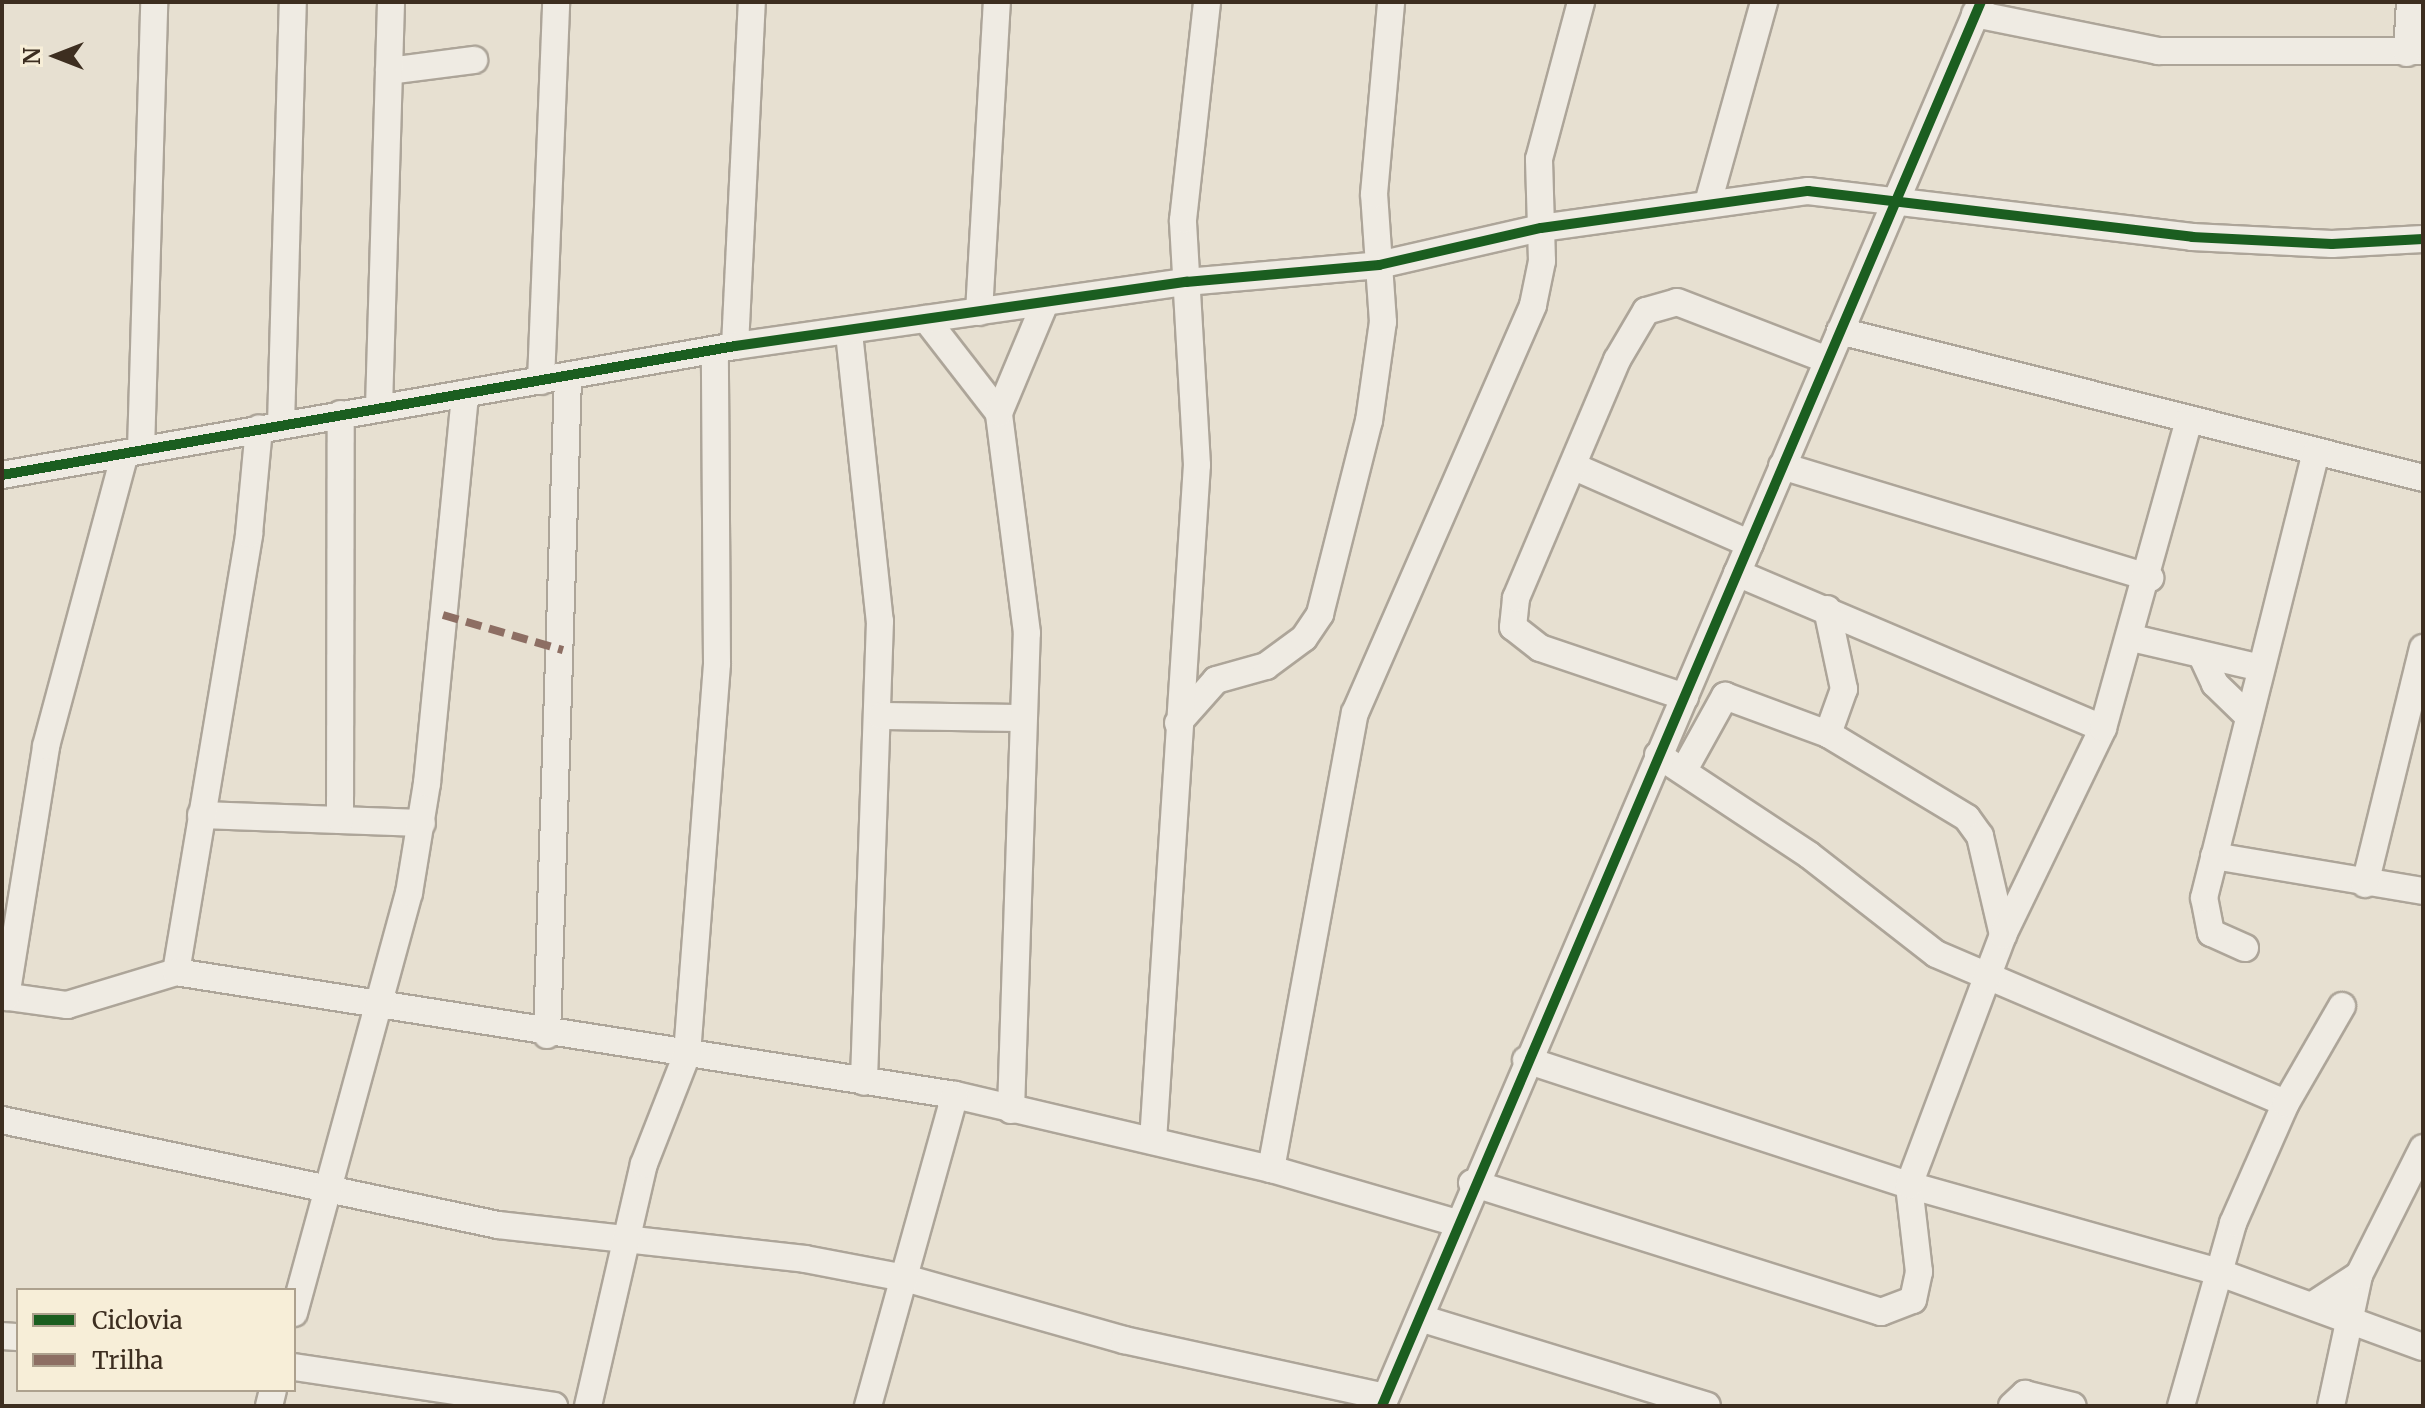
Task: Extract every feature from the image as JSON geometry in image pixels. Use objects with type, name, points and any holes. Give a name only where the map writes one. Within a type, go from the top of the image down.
[{"type":"street","points":[[154,2],[133,452],[46,746],[4,996],[67,1005],[176,972],[547,1035],[955,1095],[1271,1169],[1457,1223]]},
{"type":"street","points":[[176,972],[270,427],[293,2]]},
{"type":"street","points":[[379,407],[391,2]]},
{"type":"street","points":[[541,381],[556,2]]},
{"type":"street","points":[[588,1406],[644,1164],[687,1054],[717,663],[725,348],[752,2]]},
{"type":"street","points":[[979,312],[997,2]]},
{"type":"street","points":[[1153,1141],[1197,465],[1186,282],[1186,160],[1207,2]]},
{"type":"street","points":[[1178,723],[1216,680],[1266,666],[1304,638],[1320,614],[1369,421],[1383,322],[1377,128],[1391,2]]},
{"type":"street","points":[[1271,1169],[1355,713],[1533,305],[1541,228],[1539,159],[1581,2]]},
{"type":"street","points":[[1708,203],[1764,2]]},
{"type":"street","points":[[2,1120],[327,1185],[498,1225],[905,1278],[1124,1340],[1384,1402],[1472,1183],[1685,697],[1894,199],[1978,8],[2158,51],[2415,52],[2410,2]]},
{"type":"street","points":[[389,71],[474,60]]},
{"type":"street","points":[[2,475],[725,348],[849,333],[1186,282],[1379,265],[1541,228],[1808,191],[2192,237],[2332,244],[2423,239]]},
{"type":"street","points":[[999,413],[1045,303]]},
{"type":"street","points":[[1685,697],[1540,648],[1513,627],[1516,598],[1575,467],[1617,360],[1653,306],[1702,308],[1827,360]]},
{"type":"street","points":[[926,319],[999,413],[1024,590],[1011,1110]]},
{"type":"street","points":[[1840,331],[2423,478]]},
{"type":"street","points":[[849,333],[880,621],[881,716],[864,1082]]},
{"type":"street","points":[[547,1035],[568,377]]},
{"type":"street","points":[[296,1305],[327,1185],[379,1008],[422,823],[465,396]]},
{"type":"street","points":[[340,820],[341,414]]},
{"type":"street","points":[[1472,1183],[1881,1312],[1906,1307],[1917,1290],[1909,1185],[2003,935],[2103,728],[2150,578],[2189,420]]},
{"type":"street","points":[[2245,948],[2220,940],[2207,922],[2214,856],[2316,452]]},
{"type":"street","points":[[1782,466],[2150,578]]},
{"type":"street","points":[[1575,467],[1750,544]]},
{"type":"street","points":[[1737,573],[2103,728]]},
{"type":"street","points":[[1827,609],[1844,689],[1828,734]]},
{"type":"street","points":[[2132,638],[2261,668]]},
{"type":"street","points":[[2365,884],[2423,648]]},
{"type":"street","points":[[2202,656],[2215,684],[2249,717]]},
{"type":"street","points":[[1684,770],[1725,696],[1828,734],[1967,818],[1980,836],[2003,935]]},
{"type":"street","points":[[881,716],[1022,718]]},
{"type":"street","points":[[1658,755],[1809,855],[1892,925],[1987,976],[2286,1103]]},
{"type":"street","points":[[201,815],[422,823]]},
{"type":"street","points":[[2214,856],[2365,884],[2423,891]]},
{"type":"street","points":[[2181,1406],[2215,1271],[2286,1103],[2342,1006]]},
{"type":"street","points":[[1526,1060],[1909,1185],[2215,1271],[2423,1347]]},
{"type":"street","points":[[868,1406],[955,1095]]},
{"type":"street","points":[[2331,1406],[2354,1320],[2359,1275],[2423,1148]]},
{"type":"street","points":[[2313,1305],[2359,1275]]},
{"type":"street","points":[[1420,1318],[1707,1406]]},
{"type":"street","points":[[296,1367],[554,1406]]},
{"type":"street","points":[[2012,1406],[2025,1394],[2073,1406]]},
{"type":"marked path","points":[[443,615],[563,650]]},
{"type":"cycle path","points":[[1382,1406],[1981,2]]},
{"type":"cycle path","points":[[2,475],[735,346],[1186,282],[1379,265],[1541,228],[1808,191],[2192,237],[2332,244],[2423,239]]}]
